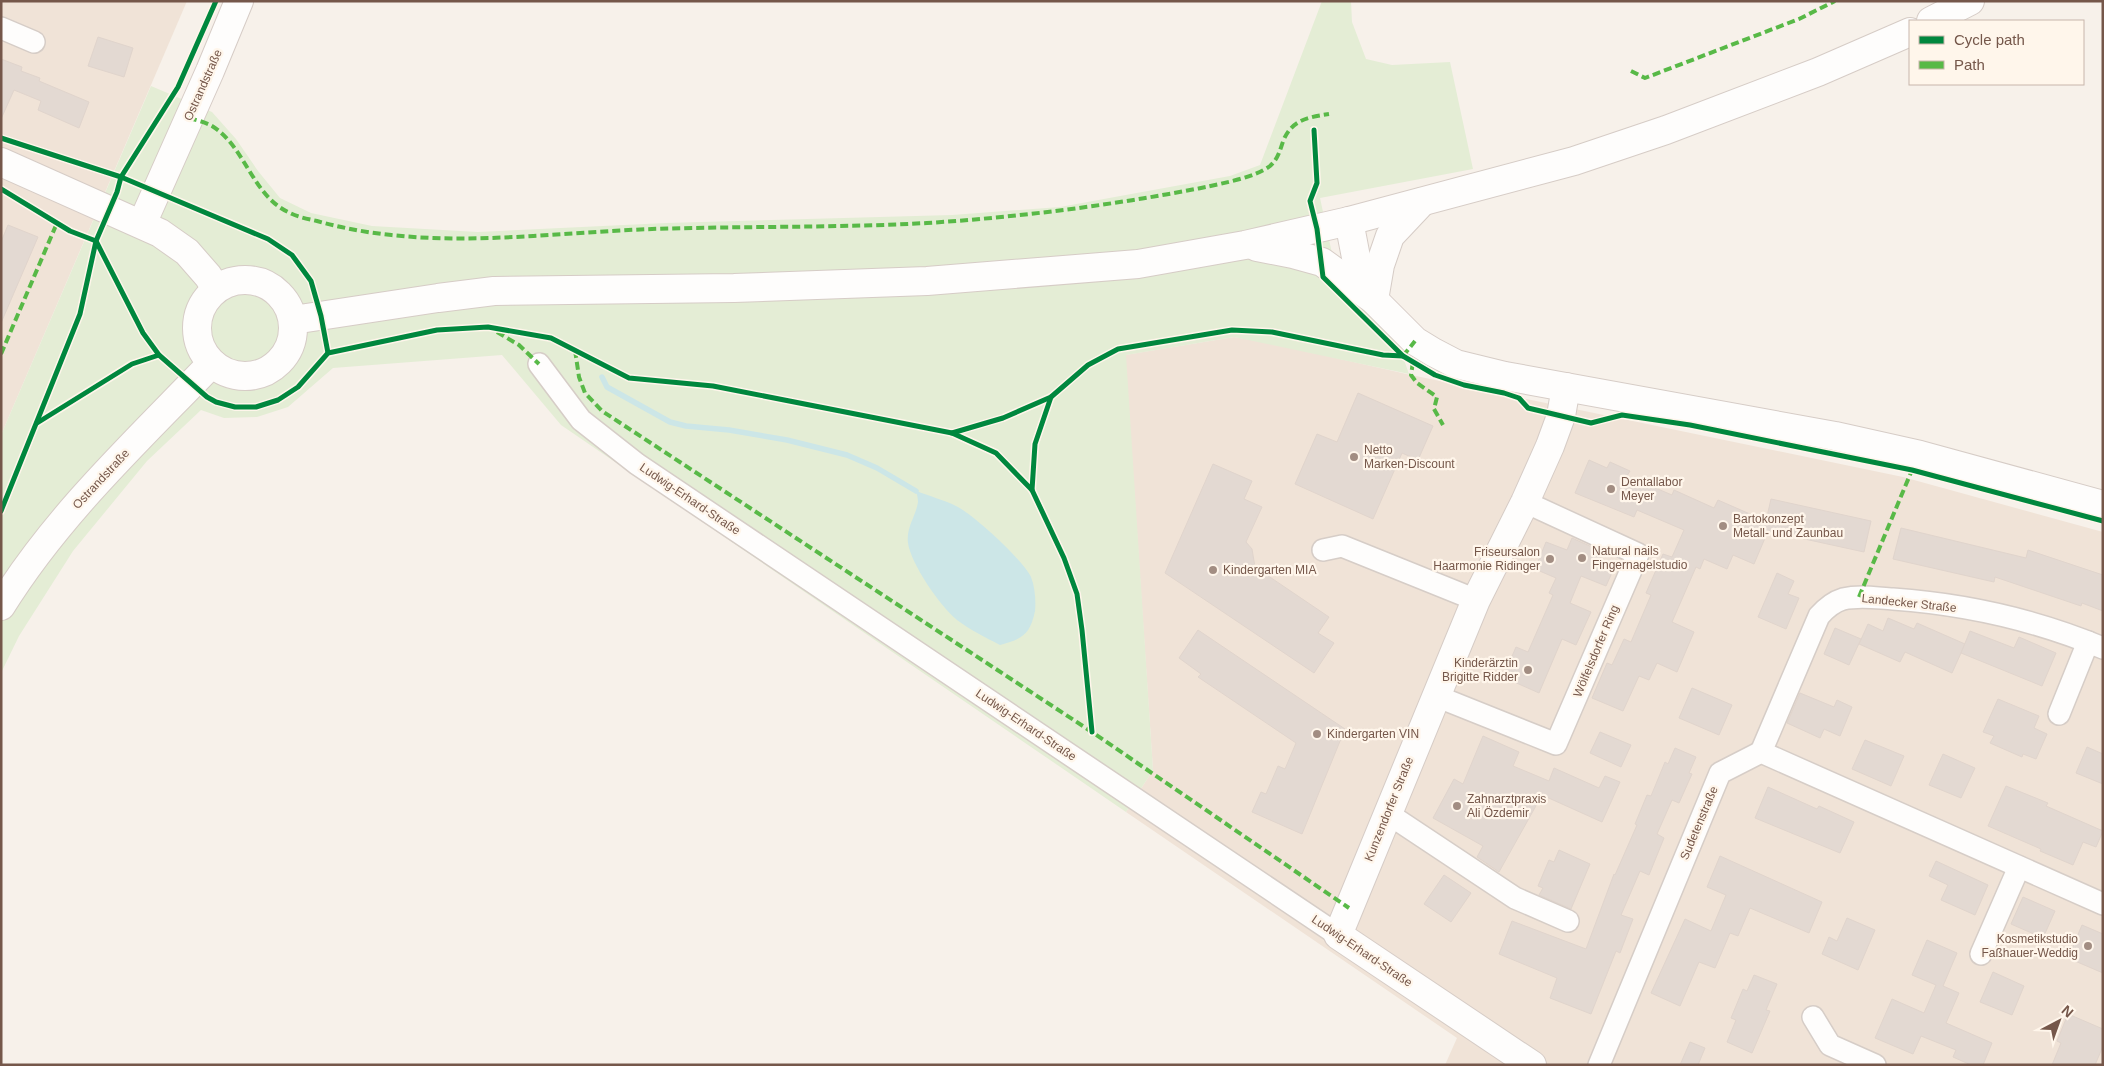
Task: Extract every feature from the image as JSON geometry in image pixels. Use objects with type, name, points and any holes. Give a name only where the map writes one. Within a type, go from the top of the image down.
[{"type":"main road","name":"Ostrandstraße","points":[[142,224],[239,1]]},
{"type":"main road","points":[[1933,20],[1970,1]]},
{"type":"main road","points":[[293,320],[438,298],[494,292],[734,288],[927,281],[1138,264],[1245,245],[1349,221],[1574,161],[1666,130],[1818,72],[1909,32]]},
{"type":"main road","points":[[1,162],[160,233],[187,252],[208,276],[216,289]]},
{"type":"main road","points":[[1374,300],[1380,265],[1390,236],[1423,202]]},
{"type":"main road","points":[[1349,221],[1359,273],[1374,300]]},
{"type":"main road","points":[[1245,245],[1293,254],[1322,262],[1374,300],[1415,341],[1456,364],[1505,376],[1835,436],[1920,455],[2103,505]]},
{"type":"main road","points":[[236,280],[263,283],[277,292],[284,300],[293,320],[292,340],[289,349],[283,358],[268,370],[259,374],[239,376],[220,370],[212,363],[200,346],[197,325],[202,305],[216,289],[236,280]]},
{"type":"main road","name":"Ostrandstraße","points":[[1,606],[33,558],[78,503],[212,363]]},
{"type":"main road","name":"Kunzendorfer Straße","points":[[1338,935],[1476,600],[1525,502],[1550,446],[1561,416],[1566,387]]},
{"type":"main road","name":"Ludwig-Erhard-Straße","points":[[1338,935],[1532,1065]]},
{"type":"street","points":[[1,28],[34,42]]},
{"type":"street","name":"Ludwig-Erhard-Straße","points":[[540,364],[580,420],[637,464],[1338,935]]},
{"type":"street","name":"Wölfelsdorfer Ring","points":[[1436,696],[1556,744],[1638,554],[1525,502]]},
{"type":"street","points":[[1323,550],[1342,546],[1476,600]]},
{"type":"street","name":"Landecker Straße","points":[[1761,752],[1819,616],[1830,605],[1842,599],[1868,597],[1953,606],[2039,625],[2095,645],[2058,714]]},
{"type":"street","points":[[1761,752],[2103,904]]},
{"type":"street","name":"Sudetenstraße","points":[[1599,1065],[1720,773],[1761,752]]},
{"type":"street","points":[[1387,813],[1515,898],[1568,921]]},
{"type":"street","points":[[1981,954],[2019,867]]},
{"type":"street","points":[[1813,1017],[1830,1045],[1875,1065]]},
{"type":"shaded area","points":[[1,1],[187,1],[1,435]]},
{"type":"shaded area","points":[[1234,337],[1903,477],[2103,532],[2103,1065],[1445,1065],[1457,1038],[1126,812],[1153,770],[1125,355]]},
{"type":"green space","points":[[1322,1],[1351,1],[1352,22],[1366,59],[1392,65],[1450,62],[1473,169],[1320,198],[1338,281],[1396,337],[1409,374],[1234,337],[1126,355],[1153,770],[1126,812],[561,425],[502,355],[333,368],[288,407],[257,417],[224,418],[201,410],[147,461],[73,551],[19,636],[1,673],[1,435],[151,86],[212,112],[236,139],[280,198],[311,213],[372,226],[478,232],[666,223],[952,215],[1060,207],[1230,176],[1260,165]]},
{"type":"water","points":[[916,491],[956,506],[974,518],[997,538],[1026,569],[1031,577],[1035,594],[1035,611],[1031,626],[1024,635],[1014,641],[1000,645],[957,620],[935,595],[920,573],[908,543],[908,532],[918,502]]},
{"type":"building","points":[[98,37],[133,48],[124,77],[88,66]]},
{"type":"building","points":[[1,59],[22,67],[21,71],[40,78],[39,81],[89,102],[79,128],[38,110],[41,101],[14,90],[1,119]]},
{"type":"building","points":[[8,225],[38,237],[1,323],[1,242]]},
{"type":"building","name":"Netto Marken-Discount","points":[[1358,393],[1433,426],[1418,460],[1402,453],[1373,519],[1295,484],[1317,434],[1337,442]]},
{"type":"building","points":[[1589,460],[1607,468],[1610,462],[1630,471],[1627,476],[1672,495],[1674,490],[1714,508],[1718,500],[1766,521],[1771,499],[1871,521],[1864,552],[1768,531],[1754,564],[1733,555],[1727,569],[1704,559],[1700,569],[1696,567],[1672,622],[1694,632],[1677,672],[1657,663],[1649,680],[1639,676],[1623,711],[1592,698],[1607,663],[1612,665],[1624,639],[1631,642],[1651,595],[1646,593],[1663,554],[1672,557],[1684,530],[1637,510],[1634,517],[1575,493]]},
{"type":"building","name":"Kindergarten MIA","points":[[1213,464],[1252,481],[1244,499],[1262,507],[1246,542],[1252,549],[1255,567],[1329,617],[1318,633],[1334,643],[1314,673],[1165,573]]},
{"type":"building","points":[[1901,528],[2026,558],[2028,550],[2103,575],[2103,611],[2082,603],[2081,606],[1995,577],[1994,582],[1893,559]]},
{"type":"building","points":[[1572,538],[1603,552],[1600,559],[1615,566],[1606,586],[1581,576],[1570,603],[1591,612],[1576,645],[1562,639],[1539,693],[1503,677],[1516,647],[1528,652],[1553,595],[1549,593],[1556,578],[1535,569],[1546,542],[1567,550]]},
{"type":"building","points":[[1777,573],[1794,581],[1788,594],[1799,598],[1786,629],[1758,617]]},
{"type":"building","points":[[1888,618],[1914,629],[1917,623],[1965,644],[1952,673],[1905,652],[1900,662],[1859,644],[1868,624],[1883,631]]},
{"type":"building","points":[[1835,628],[1861,639],[1849,665],[1824,654]]},
{"type":"building","name":"Kindergarten VIN","points":[[1198,630],[1345,729],[1302,834],[1252,812],[1261,792],[1266,794],[1278,766],[1285,769],[1296,743],[1198,677],[1201,674],[1179,658]]},
{"type":"building","points":[[1970,631],[2014,648],[2019,637],[2056,653],[2042,686],[1961,653]]},
{"type":"building","points":[[1692,688],[1732,705],[1719,735],[1679,718]]},
{"type":"building","points":[[1800,693],[1834,707],[1837,700],[1852,707],[1840,736],[1824,729],[1820,738],[1787,723]]},
{"type":"building","points":[[1998,699],[2039,716],[2034,728],[2047,734],[2036,759],[2023,754],[2022,757],[1990,743],[1994,736],[1983,732]]},
{"type":"building","points":[[1600,732],[1631,745],[1621,767],[1590,753]]},
{"type":"building","points":[[1483,736],[1519,752],[1513,766],[1549,781],[1554,768],[1599,788],[1605,776],[1620,782],[1602,822],[1542,795],[1499,872],[1477,857],[1483,846],[1433,818],[1454,779],[1463,784]]},
{"type":"building","points":[[1865,740],[1904,756],[1891,786],[1852,769]]},
{"type":"building","points":[[2087,747],[2103,754],[2103,784],[2076,773]]},
{"type":"building","points":[[1675,748],[1696,757],[1689,773],[1692,774],[1679,803],[1672,800],[1657,834],[1664,838],[1649,875],[1640,871],[1621,915],[1633,919],[1620,953],[1616,951],[1591,1014],[1550,998],[1557,978],[1499,954],[1512,921],[1586,949],[1614,874],[1637,825],[1635,824],[1647,795],[1651,796],[1665,762],[1668,764]]},
{"type":"building","points":[[1943,754],[1975,768],[1961,798],[1929,785]]},
{"type":"building","points":[[2006,786],[2048,803],[2046,806],[2103,831],[2096,847],[2083,842],[2073,865],[1988,826]]},
{"type":"building","points":[[1768,787],[1817,809],[1819,806],[1854,822],[1840,853],[1755,818]]},
{"type":"building","points":[[1559,850],[1590,864],[1571,909],[1539,895],[1543,888],[1538,886],[1549,860],[1554,862]]},
{"type":"building","points":[[1720,856],[1822,902],[1809,933],[1750,908],[1738,936],[1730,933],[1715,968],[1699,962],[1680,1006],[1651,993],[1685,919],[1711,931],[1726,895],[1707,887]]},
{"type":"building","points":[[1936,861],[1988,885],[1975,915],[1941,900],[1948,885],[1929,876]]},
{"type":"building","points":[[1444,875],[1471,893],[1451,922],[1424,904]]},
{"type":"building","points":[[2023,897],[2055,911],[2043,938],[2011,924]]},
{"type":"building","points":[[1847,918],[1875,930],[1858,970],[1822,954],[1829,937],[1837,941]]},
{"type":"building","name":"Kosmetikstudio Faßhauer-Weddig","points":[[2082,925],[2103,934],[2103,973],[2068,958]]},
{"type":"building","points":[[1927,940],[1957,953],[1943,986],[1959,993],[1946,1023],[1992,1043],[1983,1065],[1971,1065],[1953,1057],[1956,1050],[1921,1036],[1913,1054],[1875,1038],[1892,999],[1924,1013],[1936,985],[1912,975]]},
{"type":"building","points":[[1993,972],[2024,986],[2012,1015],[1980,1002]]},
{"type":"building","points":[[1754,975],[1777,984],[1766,1010],[1770,1011],[1752,1053],[1727,1042],[1736,1020],[1731,1018],[1743,989],[1747,991]]},
{"type":"building","points":[[2068,1014],[2103,1029],[2103,1046],[2095,1065],[2052,1065],[2061,1043],[2057,1041]]},
{"type":"building","points":[[1690,1042],[1705,1048],[1698,1065],[1680,1065]]},
{"type":"waterway","points":[[602,377],[607,387],[670,422],[686,426],[729,430],[787,440],[847,455],[877,468],[916,491]]},
{"type":"marked path","points":[[1631,71],[1645,78],[1799,19],[1835,1]]},
{"type":"marked path","points":[[189,118],[212,126],[223,135],[233,145],[266,194],[276,204],[295,215],[358,230],[400,236],[484,238],[652,229],[859,226],[927,223],[1032,214],[1102,205],[1206,187],[1257,173],[1273,163],[1292,127],[1303,120],[1329,114]]},
{"type":"marked path","points":[[1,354],[57,223]]},
{"type":"marked path","points":[[497,332],[519,345],[539,364]]},
{"type":"marked path","points":[[1403,356],[1415,341]]},
{"type":"marked path","points":[[575,350],[579,377],[585,393],[602,411],[1092,732],[1349,908]]},
{"type":"marked path","points":[[1413,362],[1411,375],[1417,383],[1437,397],[1434,409],[1443,425]]},
{"type":"marked path","points":[[1859,597],[1912,470]]},
{"type":"cycle path","points":[[1,511],[80,314],[96,241],[117,192],[121,177],[178,87],[216,1]]},
{"type":"cycle path","points":[[1314,130],[1317,183],[1310,201],[1317,229],[1323,277],[1403,356],[1435,375],[1464,385],[1519,398],[1528,408],[1591,423],[1622,415],[1690,425],[1912,470],[2103,521]]},
{"type":"cycle path","points":[[1,138],[121,177],[268,239],[292,255],[311,281],[321,316],[328,353]]},
{"type":"cycle path","points":[[1,189],[70,231],[96,241],[143,333],[159,355],[207,397],[216,402],[235,407],[256,407],[278,400],[298,387],[328,353],[437,330],[488,327],[551,338],[629,378],[713,386],[952,433],[996,453],[1032,490],[1064,558],[1077,594],[1092,732]]},
{"type":"cycle path","points":[[952,433],[1003,418],[1051,397],[1088,365],[1118,349],[1232,330],[1272,332],[1383,355],[1403,356]]},
{"type":"cycle path","points":[[37,423],[132,364],[159,355]]},
{"type":"cycle path","points":[[1032,490],[1035,444],[1051,397]]},
{"type":"place","name":"Netto Marken-Discount","points":[[1354,457]]},
{"type":"place","name":"Dentallabor Meyer","points":[[1611,489]]},
{"type":"place","name":"Bartokonzept Metall- und Zaunbau","points":[[1723,526]]},
{"type":"place","name":"Natural nails Fingernagelstudio","points":[[1582,558]]},
{"type":"place","name":"Friseursalon Haarmonie Ridinger","points":[[1550,559]]},
{"type":"place","name":"Kindergarten MIA","points":[[1213,570]]},
{"type":"place","name":"Kinderärztin Brigitte Ridder","points":[[1528,670]]},
{"type":"place","name":"Kindergarten VIN","points":[[1317,734]]},
{"type":"place","name":"Zahnarztpraxis Ali Özdemir","points":[[1457,806]]},
{"type":"place","name":"Kosmetikstudio Faßhauer-Weddig","points":[[2088,946]]}]
